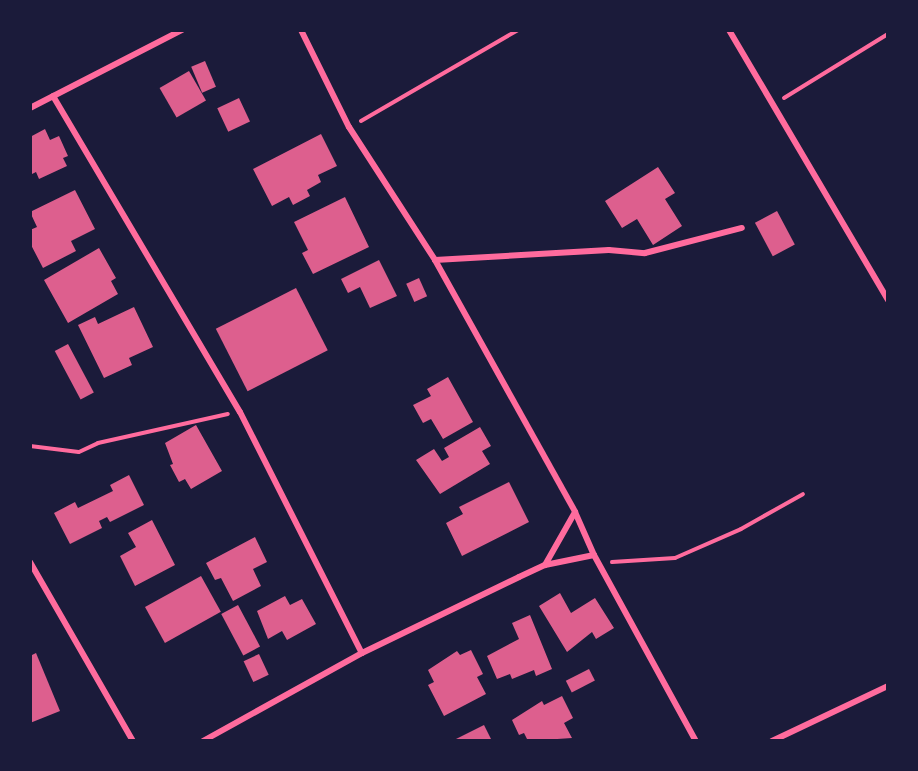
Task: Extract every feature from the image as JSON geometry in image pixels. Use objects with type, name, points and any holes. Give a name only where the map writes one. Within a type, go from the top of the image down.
[{"type":"street","points":[[30,108],[182,30]]},
{"type":"street","points":[[301,30],[349,127],[435,260],[575,512],[594,555],[696,741]]},
{"type":"street","points":[[729,30],[888,300]]},
{"type":"street","points":[[53,96],[240,412],[362,653]]},
{"type":"street","points":[[435,260],[609,250],[645,254],[742,228]]},
{"type":"street","points":[[545,565],[575,512]]},
{"type":"street","points":[[203,741],[362,653],[545,565],[594,555]]},
{"type":"street","points":[[30,562],[133,741]]},
{"type":"street","points":[[772,741],[888,686]]},
{"type":"path","points":[[349,127],[518,30]]},
{"type":"path","points":[[773,104],[888,33]]},
{"type":"path","points":[[30,446],[79,452],[98,443],[240,412]]},
{"type":"path","points":[[599,564],[675,558],[741,529],[803,494]]},
{"type":"building","points":[[205,61],[216,87],[202,93],[191,67]]},
{"type":"building","points":[[189,71],[206,100],[177,117],[160,88]]},
{"type":"building","points":[[239,98],[250,122],[228,132],[217,108]]},
{"type":"building","points":[[45,129],[50,140],[59,136],[68,156],[63,158],[67,166],[39,179],[36,172],[30,175],[30,137]]},
{"type":"building","points":[[321,134],[337,166],[318,175],[321,182],[307,190],[310,196],[293,205],[289,197],[272,206],[253,169]]},
{"type":"building","points":[[658,167],[675,193],[665,199],[682,226],[653,245],[637,219],[622,228],[605,201]]},
{"type":"building","points":[[75,190],[95,229],[71,241],[76,251],[43,268],[30,243],[30,230],[37,227],[30,212]]},
{"type":"building","points":[[345,197],[369,247],[313,274],[302,253],[308,250],[294,222]]},
{"type":"building","points":[[777,211],[795,245],[773,256],[755,223]]},
{"type":"building","points":[[99,248],[116,278],[111,281],[118,294],[68,323],[44,280]]},
{"type":"building","points":[[379,260],[397,296],[370,308],[360,287],[348,293],[341,279]]},
{"type":"building","points":[[419,278],[427,296],[414,302],[406,284]]},
{"type":"building","points":[[296,288],[328,350],[248,391],[216,329]]},
{"type":"building","points":[[134,307],[153,347],[129,358],[132,365],[104,378],[78,325],[95,317],[98,324]]},
{"type":"building","points":[[68,344],[94,393],[81,400],[55,351]]},
{"type":"building","points":[[448,377],[473,422],[443,439],[431,419],[423,423],[413,405],[431,396],[427,389]]},
{"type":"building","points":[[196,425],[222,471],[191,489],[185,479],[179,482],[170,465],[173,464],[165,443]]},
{"type":"building","points":[[480,427],[491,446],[482,451],[490,464],[440,494],[416,460],[434,449],[442,461],[449,457],[444,448]]},
{"type":"building","points":[[129,475],[144,505],[110,522],[107,517],[99,521],[102,528],[70,544],[54,513],[75,502],[78,508],[113,491],[110,485]]},
{"type":"building","points":[[509,482],[529,522],[462,556],[446,523],[463,514],[459,507]]},
{"type":"building","points":[[152,520],[175,565],[135,586],[120,556],[136,547],[128,533]]},
{"type":"building","points":[[255,537],[267,562],[253,569],[261,586],[233,601],[221,578],[215,580],[206,563]]},
{"type":"building","points":[[201,576],[221,612],[165,643],[145,607]]},
{"type":"building","points":[[560,593],[571,613],[595,598],[614,628],[596,639],[592,632],[567,652],[539,606]]},
{"type":"building","points":[[285,596],[290,605],[302,599],[316,624],[287,640],[282,631],[268,639],[257,611]]},
{"type":"building","points":[[238,605],[260,646],[243,655],[221,614]]},
{"type":"building","points":[[530,615],[552,669],[536,676],[534,670],[512,679],[510,674],[497,679],[487,656],[519,639],[512,623]]},
{"type":"building","points":[[471,650],[483,674],[477,677],[486,694],[444,716],[428,685],[434,682],[428,670],[457,651],[460,655]]},
{"type":"building","points":[[36,653],[60,711],[30,723],[30,656]]},
{"type":"building","points":[[259,654],[269,675],[253,682],[244,661]]},
{"type":"building","points":[[589,669],[595,681],[572,692],[566,681]]},
{"type":"building","points":[[562,696],[573,718],[564,723],[572,738],[528,741],[524,733],[519,735],[512,720],[542,701],[544,705]]},
{"type":"building","points":[[484,725],[492,741],[452,741]]}]
